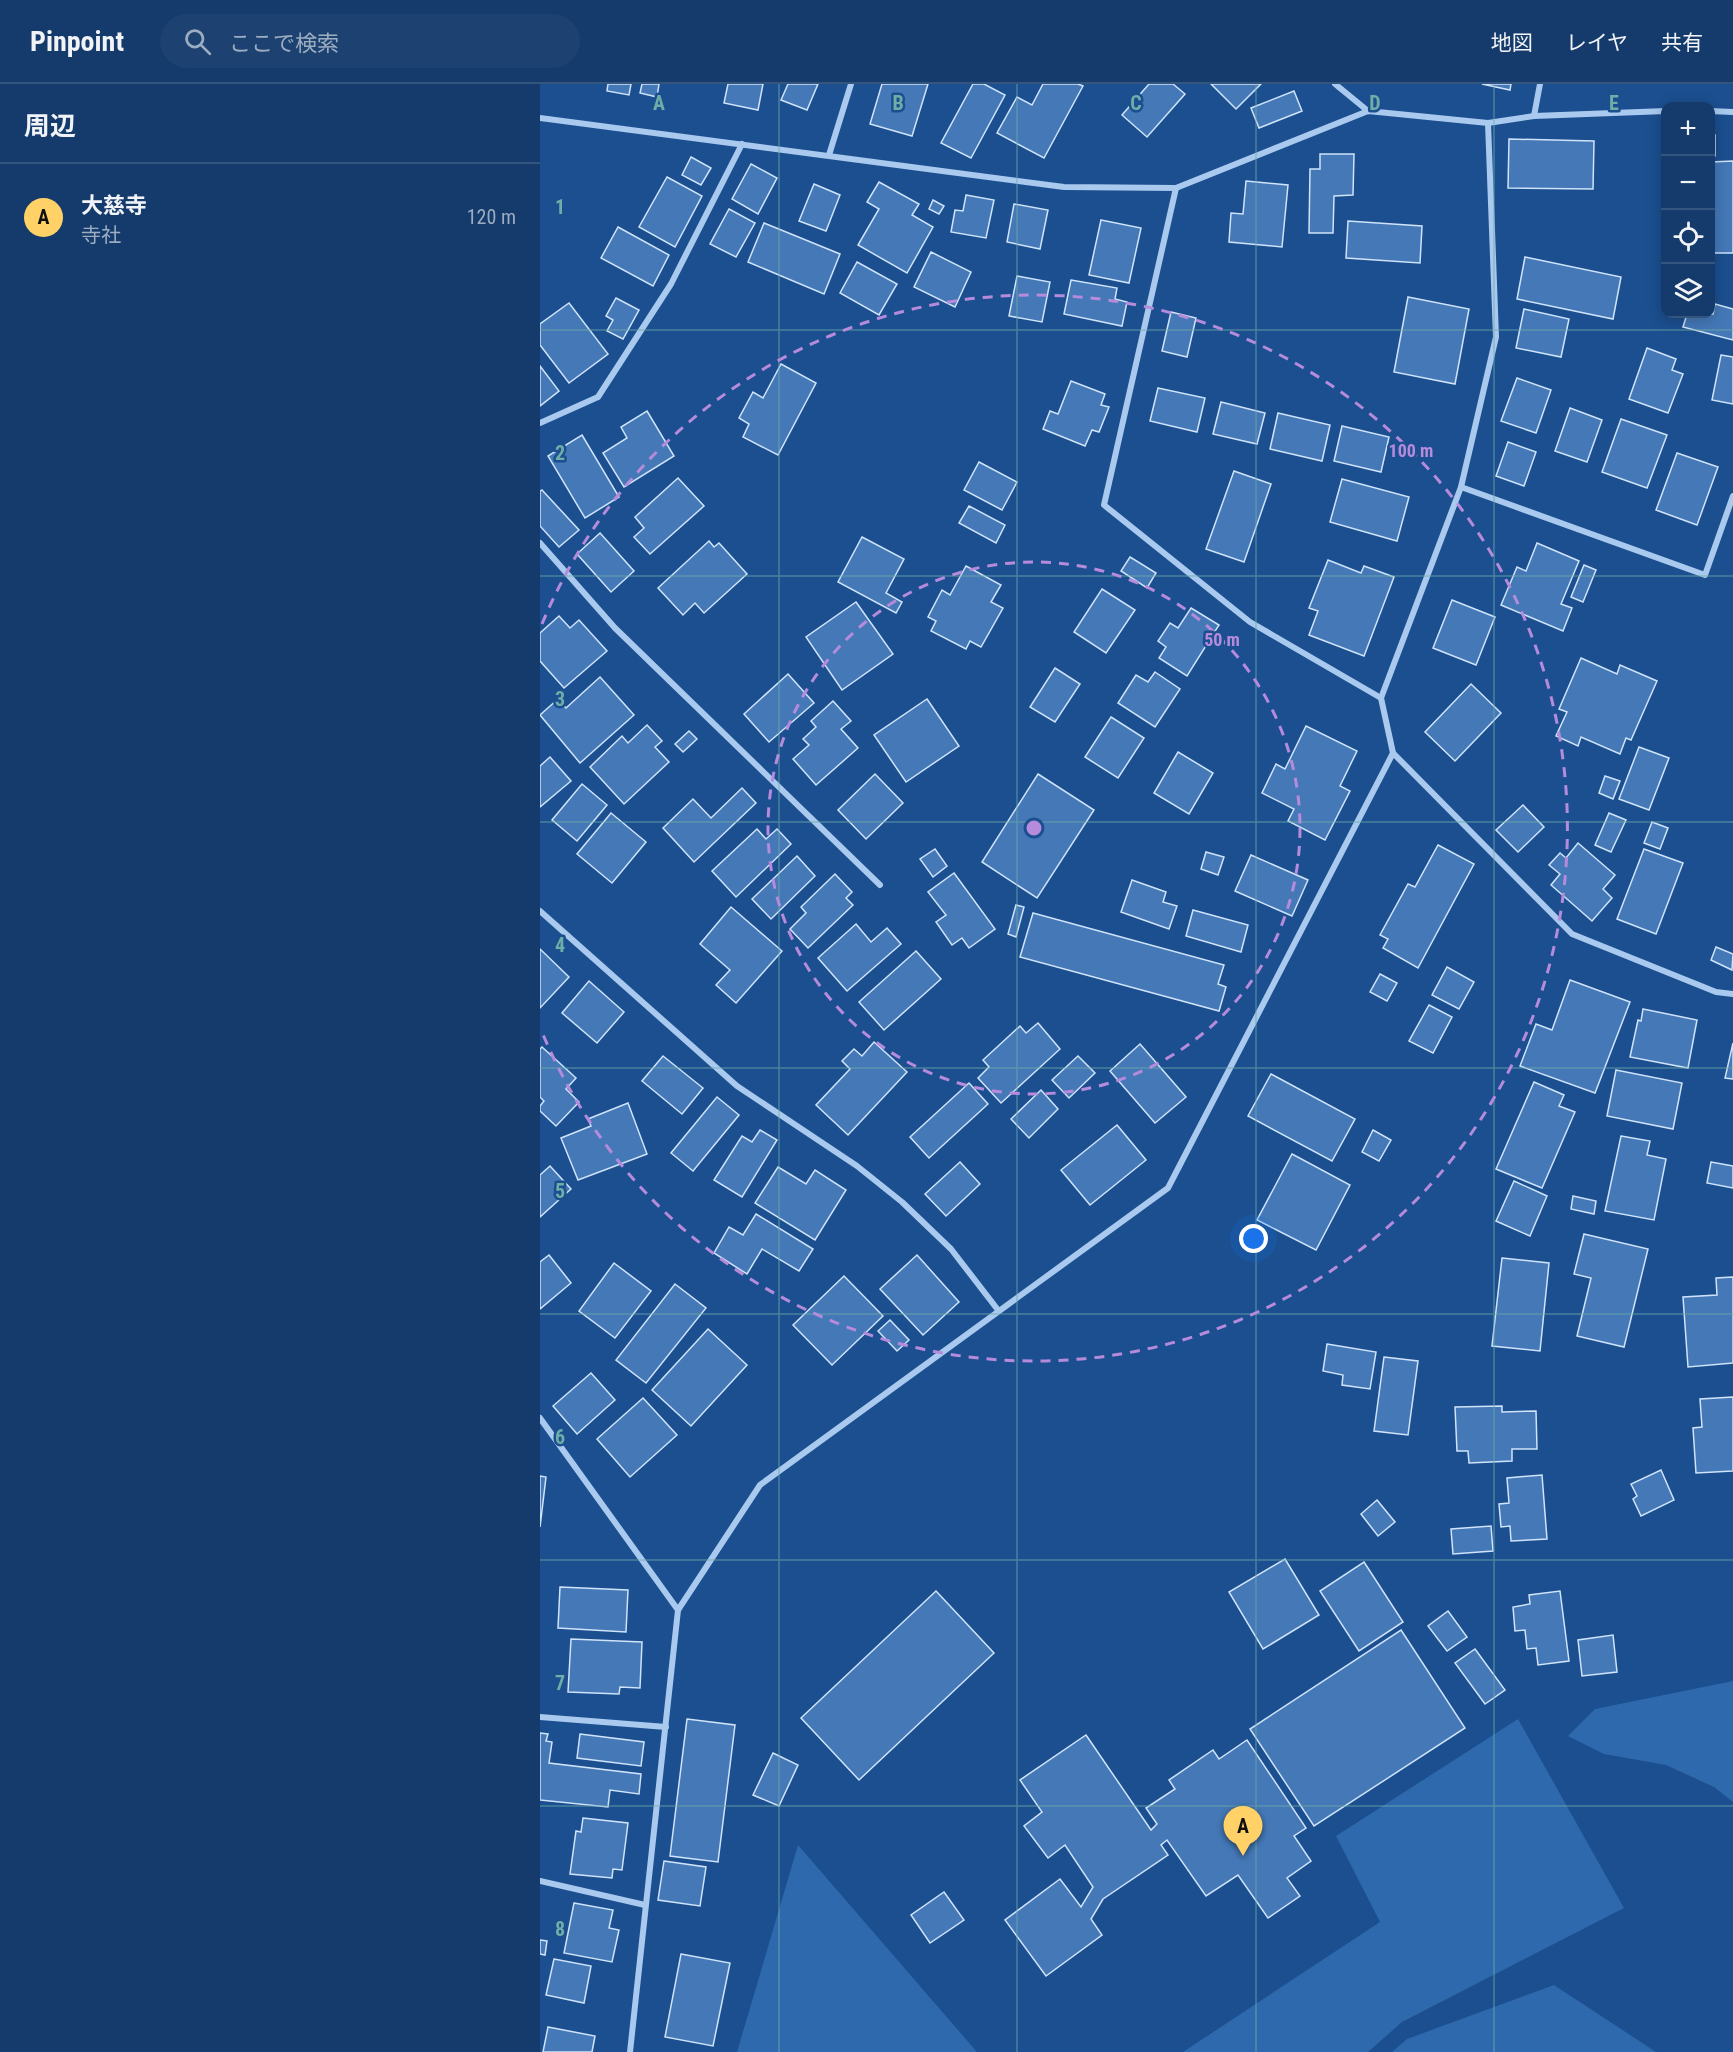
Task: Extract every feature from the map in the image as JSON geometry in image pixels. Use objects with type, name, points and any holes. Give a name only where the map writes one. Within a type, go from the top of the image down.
[{"type":"street","points":[[829,155],[852,84]]},
{"type":"street","points":[[1335,84],[1368,111]]},
{"type":"street","points":[[1534,116],[1540,84]]},
{"type":"street","points":[[540,118],[1064,187],[1176,188],[1368,111],[1488,123],[1534,116],[1661,111]]},
{"type":"street","points":[[1715,111],[1733,112]]},
{"type":"street","points":[[1488,123],[1496,338],[1461,487],[1381,698],[1393,753],[1572,934],[1716,992],[1733,994]]},
{"type":"street","points":[[540,423],[598,398],[671,284],[742,144]]},
{"type":"street","points":[[1176,188],[1104,505],[1250,622],[1381,698]]},
{"type":"street","points":[[1461,487],[1705,575],[1733,496]]},
{"type":"street","points":[[540,543],[615,628],[879,885]]},
{"type":"street","points":[[630,2052],[678,1610],[760,1485],[1168,1188],[1393,753]]},
{"type":"street","points":[[540,911],[737,1086],[857,1166],[902,1202],[951,1249],[998,1310]]},
{"type":"street","points":[[540,1418],[678,1610]]},
{"type":"street","points":[[540,1717],[666,1727]]},
{"type":"street","points":[[540,1881],[645,1905]]},
{"type":"shaded area","points":[[1733,1681],[1733,1802],[1714,1787],[1666,1765],[1604,1754],[1568,1736],[1595,1709]]},
{"type":"shaded area","points":[[1518,1719],[1624,1908],[1402,2022],[1368,2052],[1183,2052],[1380,1922],[1336,1836]]},
{"type":"shaded area","points":[[798,1845],[977,2052],[737,2052]]},
{"type":"shaded area","points":[[1554,1985],[1656,2052],[1392,2052],[1407,2039]]},
{"type":"building","points":[[608,84],[631,84],[629,95],[607,91]]},
{"type":"building","points":[[642,84],[659,84],[657,97],[640,93]]},
{"type":"building","points":[[728,84],[763,84],[758,110],[724,103]]},
{"type":"building","points":[[788,84],[818,84],[807,110],[781,100]]},
{"type":"building","points":[[882,84],[928,84],[912,136],[870,124]]},
{"type":"building","points":[[973,84],[984,84],[1005,95],[971,158],[941,143]]},
{"type":"building","points":[[1043,84],[1083,86],[1044,158],[997,133],[1017,97],[1032,105]]},
{"type":"building","points":[[1149,84],[1173,84],[1185,94],[1147,137],[1122,115]]},
{"type":"building","points":[[1211,84],[1261,84],[1236,109]]},
{"type":"building","points":[[1482,84],[1511,84],[1510,90]]},
{"type":"building","points":[[1294,91],[1302,111],[1259,128],[1251,108]]},
{"type":"building","points":[[1509,139],[1594,141],[1593,189],[1508,188]]},
{"type":"building","points":[[1320,154],[1354,154],[1353,195],[1334,196],[1333,233],[1309,233],[1310,169],[1320,169]]},
{"type":"building","points":[[691,157],[711,168],[701,185],[682,175]]},
{"type":"building","points":[[1733,161],[1733,253],[1715,253],[1715,162]]},
{"type":"building","points":[[751,164],[777,178],[758,214],[732,199]]},
{"type":"building","points":[[667,177],[702,196],[675,247],[639,227]]},
{"type":"building","points":[[1246,181],[1288,185],[1282,247],[1229,242],[1231,213],[1243,214]]},
{"type":"building","points":[[879,182],[919,204],[912,215],[933,227],[907,273],[858,245],[879,209],[867,202]]},
{"type":"building","points":[[814,184],[840,195],[826,231],[799,221]]},
{"type":"building","points":[[966,195],[994,200],[986,238],[951,232],[955,210],[963,211]]},
{"type":"building","points":[[933,200],[944,206],[939,214],[929,209]]},
{"type":"building","points":[[1014,204],[1048,210],[1040,249],[1007,242]]},
{"type":"building","points":[[729,209],[755,223],[736,257],[710,244]]},
{"type":"building","points":[[1101,220],[1141,228],[1129,283],[1089,275]]},
{"type":"building","points":[[1348,221],[1422,226],[1420,263],[1346,258]]},
{"type":"building","points":[[764,223],[840,254],[824,294],[748,262]]},
{"type":"building","points":[[618,227],[669,255],[653,286],[601,258]]},
{"type":"building","points":[[931,252],[971,272],[955,307],[914,287]]},
{"type":"building","points":[[1525,257],[1621,277],[1613,319],[1517,299]]},
{"type":"building","points":[[857,262],[897,284],[879,315],[840,293]]},
{"type":"building","points":[[1017,276],[1050,282],[1042,322],[1009,316]]},
{"type":"building","points":[[1071,280],[1117,288],[1115,299],[1127,302],[1122,326],[1064,314]]},
{"type":"building","points":[[1408,297],[1469,309],[1455,384],[1394,372]]},
{"type":"building","points":[[616,298],[639,310],[623,339],[607,331],[613,320],[606,316]]},
{"type":"building","points":[[569,303],[608,354],[569,383],[540,345],[540,324]]},
{"type":"building","points":[[1715,304],[1733,309],[1733,340],[1683,327],[1686,318],[1715,318]]},
{"type":"building","points":[[1524,309],[1569,319],[1561,357],[1516,348]]},
{"type":"building","points":[[1171,312],[1196,318],[1187,357],[1162,351]]},
{"type":"building","points":[[1647,348],[1676,359],[1672,370],[1683,374],[1668,413],[1629,399]]},
{"type":"building","points":[[1721,355],[1733,357],[1733,404],[1712,400]]},
{"type":"building","points":[[781,364],[816,383],[778,455],[743,437],[749,424],[739,418],[753,392],[763,398]]},
{"type":"building","points":[[540,366],[559,391],[540,406]]},
{"type":"building","points":[[1517,378],[1551,390],[1536,433],[1501,421]]},
{"type":"building","points":[[1071,381],[1105,394],[1101,405],[1109,407],[1099,432],[1092,430],[1085,446],[1043,429],[1050,411],[1058,414]]},
{"type":"building","points":[[1158,388],[1205,398],[1197,432],[1150,421]]},
{"type":"building","points":[[1221,402],[1265,413],[1257,444],[1213,434]]},
{"type":"building","points":[[1570,408],[1602,420],[1587,462],[1555,451]]},
{"type":"building","points":[[647,411],[674,456],[624,487],[603,453],[627,438],[621,427]]},
{"type":"building","points":[[1278,413],[1330,425],[1322,461],[1270,449]]},
{"type":"building","points":[[1621,419],[1667,435],[1647,488],[1602,472]]},
{"type":"building","points":[[1342,426],[1389,437],[1381,472],[1334,461]]},
{"type":"building","points":[[582,435],[619,497],[585,518],[548,456]]},
{"type":"building","points":[[1508,442],[1536,452],[1524,486],[1496,476]]},
{"type":"building","points":[[1677,453],[1718,467],[1697,525],[1656,510]]},
{"type":"building","points":[[979,462],[1017,482],[1002,510],[964,490]]},
{"type":"building","points":[[1234,471],[1271,484],[1244,562],[1206,549]]},
{"type":"building","points":[[678,478],[704,506],[650,554],[634,537],[644,528],[635,517]]},
{"type":"building","points":[[1342,479],[1409,497],[1397,541],[1330,522]]},
{"type":"building","points":[[542,490],[579,530],[559,547],[540,526],[540,491]]},
{"type":"building","points":[[969,506],[1005,525],[996,543],[959,523]]},
{"type":"building","points":[[600,533],[634,571],[611,592],[577,554]]},
{"type":"building","points":[[862,537],[904,559],[886,593],[902,602],[896,613],[838,582]]},
{"type":"building","points":[[709,541],[714,547],[719,543],[747,574],[704,613],[695,603],[683,615],[658,588]]},
{"type":"building","points":[[1537,543],[1579,561],[1561,604],[1572,608],[1563,631],[1501,605],[1517,567],[1526,571]]},
{"type":"building","points":[[1130,557],[1156,573],[1147,588],[1121,571]]},
{"type":"building","points":[[1328,560],[1361,573],[1364,566],[1394,577],[1364,656],[1309,635],[1318,611],[1309,608]]},
{"type":"building","points":[[1584,565],[1596,570],[1583,602],[1571,597]]},
{"type":"building","points":[[966,566],[1001,585],[991,602],[1003,608],[981,647],[970,641],[966,649],[931,631],[936,621],[928,617],[942,590],[950,595]]},
{"type":"building","points":[[1102,589],[1135,610],[1106,653],[1074,632]]},
{"type":"building","points":[[1452,600],[1495,617],[1476,665],[1433,648]]},
{"type":"building","points":[[856,602],[893,654],[842,690],[806,637]]},
{"type":"building","points":[[1191,608],[1219,625],[1187,676],[1159,658],[1166,647],[1158,641],[1170,623],[1178,628]]},
{"type":"building","points":[[559,616],[570,628],[579,620],[607,651],[564,688],[540,661],[540,633]]},
{"type":"building","points":[[1581,658],[1617,674],[1620,665],[1657,681],[1631,740],[1626,738],[1620,754],[1581,737],[1578,746],[1556,736],[1567,712],[1559,709]]},
{"type":"building","points":[[1055,668],[1080,684],[1055,722],[1030,707]]},
{"type":"building","points":[[1155,672],[1180,689],[1155,727],[1118,703],[1136,675],[1148,682]]},
{"type":"building","points":[[788,674],[814,703],[769,742],[744,714]]},
{"type":"building","points":[[600,677],[634,715],[580,763],[540,715],[558,699],[566,708]]},
{"type":"building","points":[[1471,684],[1501,713],[1455,761],[1425,732]]},
{"type":"building","points":[[927,699],[959,746],[906,782],[874,735]]},
{"type":"building","points":[[833,701],[851,721],[841,729],[858,748],[816,785],[793,759],[809,745],[803,739],[816,727],[811,721]]},
{"type":"building","points":[[1111,717],[1144,738],[1118,778],[1085,757]]},
{"type":"building","points":[[647,725],[662,741],[655,747],[669,762],[624,804],[590,767],[622,736],[628,743]]},
{"type":"building","points":[[1306,726],[1357,751],[1340,786],[1350,791],[1325,840],[1288,821],[1294,809],[1262,793],[1276,764],[1285,769]]},
{"type":"building","points":[[689,731],[697,739],[683,752],[675,744]]},
{"type":"building","points":[[1639,747],[1669,758],[1649,810],[1619,799]]},
{"type":"building","points":[[1178,752],[1213,773],[1189,814],[1154,793]]},
{"type":"building","points":[[550,757],[571,781],[540,807],[540,766]]},
{"type":"building","points":[[875,774],[903,803],[866,839],[838,810]]},
{"type":"building","points":[[1038,774],[1094,810],[1037,898],[982,862]]},
{"type":"building","points":[[1605,776],[1620,781],[1613,799],[1599,793]]},
{"type":"building","points":[[582,784],[607,805],[577,841],[552,820]]},
{"type":"building","points":[[742,788],[756,803],[694,862],[663,828],[693,799],[711,818]]},
{"type":"building","points":[[1523,805],[1544,827],[1518,852],[1496,830]]},
{"type":"building","points":[[611,813],[646,842],[612,883],[577,854]]},
{"type":"building","points":[[1609,813],[1626,820],[1611,852],[1595,845]]},
{"type":"building","points":[[1652,822],[1668,828],[1660,849],[1644,843]]},
{"type":"building","points":[[757,829],[766,839],[777,829],[791,844],[736,897],[712,871]]},
{"type":"building","points":[[1578,843],[1615,875],[1603,889],[1612,898],[1592,921],[1551,885],[1560,874],[1549,865],[1560,853],[1566,858]]},
{"type":"building","points":[[1438,845],[1474,864],[1418,968],[1383,948],[1388,939],[1380,935],[1408,884],[1415,887]]},
{"type":"building","points":[[935,849],[947,866],[933,877],[920,859]]},
{"type":"building","points":[[1644,849],[1683,863],[1656,934],[1617,919]]},
{"type":"building","points":[[1206,852],[1224,857],[1218,875],[1201,869]]},
{"type":"building","points":[[1251,855],[1308,880],[1292,916],[1235,891]]},
{"type":"building","points":[[797,856],[815,876],[771,919],[752,899]]},
{"type":"building","points":[[954,873],[995,929],[969,948],[962,938],[952,945],[936,922],[946,915],[928,892]]},
{"type":"building","points":[[835,874],[852,892],[846,898],[853,905],[808,948],[790,929],[806,913],[801,907]]},
{"type":"building","points":[[1132,880],[1166,892],[1163,902],[1177,906],[1169,929],[1121,912]]},
{"type":"building","points":[[1016,905],[1024,907],[1016,937],[1008,934]]},
{"type":"building","points":[[731,907],[782,951],[736,1003],[716,985],[730,970],[700,944]]},
{"type":"building","points":[[1193,910],[1248,925],[1241,952],[1186,936]]},
{"type":"building","points":[[1033,913],[1224,965],[1218,984],[1226,987],[1219,1011],[1020,957]]},
{"type":"building","points":[[856,924],[871,942],[887,928],[901,944],[847,991],[818,958]]},
{"type":"building","points":[[1716,947],[1733,954],[1732,970],[1711,960]]},
{"type":"building","points":[[540,949],[569,977],[540,1008]]},
{"type":"building","points":[[916,951],[941,979],[884,1030],[859,1002]]},
{"type":"building","points":[[1447,967],[1474,982],[1459,1009],[1432,995]]},
{"type":"building","points":[[1380,974],[1397,983],[1387,1001],[1370,992]]},
{"type":"building","points":[[1570,980],[1630,1002],[1595,1093],[1520,1066],[1536,1024],[1552,1030]]},
{"type":"building","points":[[589,981],[624,1012],[597,1043],[562,1013]]},
{"type":"building","points":[[1429,1005],[1452,1017],[1433,1053],[1409,1041]]},
{"type":"building","points":[[1643,1009],[1697,1020],[1688,1068],[1630,1057],[1638,1020],[1641,1021]]},
{"type":"building","points":[[1038,1023],[1060,1049],[1001,1103],[978,1078],[989,1067],[983,1060],[1020,1026],[1026,1033]]},
{"type":"building","points":[[874,1042],[907,1072],[848,1135],[816,1105],[850,1069],[842,1061],[854,1049],[862,1056]]},
{"type":"building","points":[[1733,1043],[1733,1079],[1725,1078]]},
{"type":"building","points":[[1140,1044],[1186,1097],[1155,1123],[1110,1071]]},
{"type":"building","points":[[542,1047],[576,1078],[566,1089],[579,1102],[556,1126],[540,1111],[540,1106],[544,1101],[540,1097],[540,1049]]},
{"type":"building","points":[[663,1056],[703,1088],[682,1114],[642,1081]]},
{"type":"building","points":[[1078,1056],[1095,1073],[1069,1098],[1052,1080]]},
{"type":"building","points":[[1616,1070],[1682,1083],[1673,1129],[1607,1116]]},
{"type":"building","points":[[1271,1074],[1355,1119],[1332,1161],[1248,1116]]},
{"type":"building","points":[[1534,1082],[1564,1095],[1559,1106],[1575,1112],[1542,1188],[1496,1169]]},
{"type":"building","points":[[969,1083],[988,1104],[929,1158],[910,1137]]},
{"type":"building","points":[[1041,1090],[1058,1109],[1029,1138],[1011,1119]]},
{"type":"building","points":[[717,1097],[739,1115],[693,1171],[671,1153]]},
{"type":"building","points":[[628,1103],[647,1154],[578,1180],[561,1138],[591,1126],[588,1119]]},
{"type":"building","points":[[1117,1125],[1146,1160],[1090,1205],[1061,1170]]},
{"type":"building","points":[[760,1130],[777,1140],[742,1197],[714,1180],[742,1136],[752,1142]]},
{"type":"building","points":[[1373,1130],[1391,1140],[1379,1161],[1362,1152]]},
{"type":"building","points":[[1621,1136],[1650,1141],[1647,1155],[1666,1159],[1654,1220],[1605,1211]]},
{"type":"building","points":[[1292,1154],[1350,1185],[1316,1250],[1257,1220]]},
{"type":"building","points":[[960,1162],[980,1184],[946,1216],[925,1194]]},
{"type":"building","points":[[1711,1162],[1733,1166],[1733,1188],[1707,1183]]},
{"type":"building","points":[[550,1166],[571,1189],[540,1217],[540,1175]]},
{"type":"building","points":[[778,1167],[806,1184],[815,1170],[846,1190],[815,1240],[755,1203]]},
{"type":"building","points":[[1514,1181],[1547,1196],[1530,1236],[1496,1221]]},
{"type":"building","points":[[1573,1196],[1596,1201],[1594,1214],[1571,1209]]},
{"type":"building","points":[[756,1214],[813,1249],[799,1271],[762,1249],[747,1274],[714,1253],[729,1227],[743,1235]]},
{"type":"building","points":[[1584,1234],[1648,1249],[1624,1347],[1577,1336],[1591,1278],[1574,1274]]},
{"type":"building","points":[[549,1255],[571,1283],[540,1309],[540,1262]]},
{"type":"building","points":[[917,1255],[959,1302],[923,1335],[880,1289]]},
{"type":"building","points":[[1502,1258],[1549,1263],[1540,1351],[1492,1346]]},
{"type":"building","points":[[614,1263],[651,1291],[615,1338],[579,1311]]},
{"type":"building","points":[[844,1276],[883,1316],[832,1365],[793,1325]]},
{"type":"building","points":[[1733,1277],[1733,1363],[1688,1367],[1683,1297],[1717,1295],[1716,1278]]},
{"type":"building","points":[[675,1284],[706,1308],[646,1383],[616,1360]]},
{"type":"building","points":[[890,1320],[909,1340],[897,1351],[878,1331]]},
{"type":"building","points":[[708,1329],[747,1365],[691,1426],[652,1390]]},
{"type":"building","points":[[1327,1344],[1376,1352],[1370,1389],[1342,1385],[1343,1375],[1323,1371]]},
{"type":"building","points":[[1384,1357],[1418,1361],[1408,1435],[1374,1431]]},
{"type":"building","points":[[591,1373],[615,1400],[577,1434],[553,1406]]},
{"type":"building","points":[[1733,1397],[1733,1471],[1696,1473],[1693,1428],[1702,1427],[1700,1399]]},
{"type":"building","points":[[643,1398],[677,1435],[630,1477],[597,1439]]},
{"type":"building","points":[[1502,1406],[1502,1412],[1536,1411],[1537,1449],[1512,1449],[1512,1461],[1469,1463],[1468,1451],[1457,1451],[1455,1407]]},
{"type":"building","points":[[1661,1470],[1674,1500],[1641,1516],[1633,1499],[1637,1496],[1631,1484]]},
{"type":"building","points":[[1542,1475],[1547,1539],[1511,1541],[1510,1526],[1501,1527],[1499,1504],[1509,1503],[1507,1478]]},
{"type":"building","points":[[540,1476],[546,1477],[540,1527]]},
{"type":"building","points":[[1377,1500],[1395,1522],[1378,1536],[1361,1514]]},
{"type":"building","points":[[1491,1526],[1493,1551],[1453,1554],[1451,1529]]},
{"type":"building","points":[[1285,1559],[1319,1615],[1263,1649],[1229,1592]]},
{"type":"building","points":[[1364,1562],[1403,1622],[1359,1651],[1320,1591]]},
{"type":"building","points":[[560,1587],[628,1590],[626,1632],[558,1628]]},
{"type":"building","points":[[936,1591],[994,1653],[859,1780],[801,1718]]},
{"type":"building","points":[[1560,1591],[1569,1661],[1538,1665],[1536,1648],[1527,1649],[1525,1630],[1515,1631],[1513,1607],[1530,1604],[1529,1595]]},
{"type":"building","points":[[1448,1611],[1467,1637],[1447,1651],[1428,1626]]},
{"type":"building","points":[[1401,1630],[1465,1728],[1314,1826],[1250,1729]]},
{"type":"building","points":[[1613,1635],[1617,1672],[1582,1676],[1578,1640]]},
{"type":"building","points":[[571,1639],[642,1642],[640,1688],[620,1687],[619,1694],[568,1692]]},
{"type":"building","points":[[1475,1649],[1505,1690],[1485,1704],[1455,1663]]},
{"type":"building","points":[[687,1719],[735,1725],[718,1862],[670,1856]]},
{"type":"building","points":[[540,1733],[548,1734],[546,1741],[552,1742],[549,1763],[641,1774],[639,1794],[610,1790],[608,1807],[540,1800]]},
{"type":"building","points":[[580,1734],[644,1742],[641,1766],[577,1758]]},
{"type":"building","points":[[1086,1735],[1151,1830],[1157,1824],[1146,1808],[1175,1789],[1169,1780],[1213,1750],[1219,1759],[1247,1740],[1306,1828],[1294,1836],[1311,1861],[1287,1878],[1300,1896],[1268,1918],[1238,1875],[1206,1896],[1167,1840],[1161,1845],[1168,1855],[1103,1899],[1091,1919],[1102,1935],[1046,1976],[1005,1920],[1060,1879],[1081,1907],[1093,1887],[1065,1845],[1048,1858],[1024,1826],[1042,1812],[1020,1780]]},
{"type":"building","points":[[773,1753],[798,1765],[779,1806],[753,1795]]},
{"type":"building","points":[[583,1818],[628,1823],[622,1870],[613,1869],[612,1878],[570,1874],[576,1831],[581,1832]]},
{"type":"building","points":[[664,1861],[706,1867],[700,1906],[658,1900]]},
{"type":"building","points":[[944,1892],[964,1920],[930,1943],[911,1915]]},
{"type":"building","points":[[574,1903],[613,1910],[609,1928],[619,1930],[612,1962],[564,1953]]},
{"type":"building","points":[[540,1940],[547,1941],[545,1955],[540,1954]]},
{"type":"building","points":[[681,1954],[730,1963],[713,2046],[665,2037]]},
{"type":"building","points":[[554,1959],[591,1966],[584,2003],[546,1995]]},
{"type":"building","points":[[548,2027],[595,2036],[592,2052],[543,2052]]},
{"type":"place","name":"大慈寺","points":[[1243,1856]]}]
